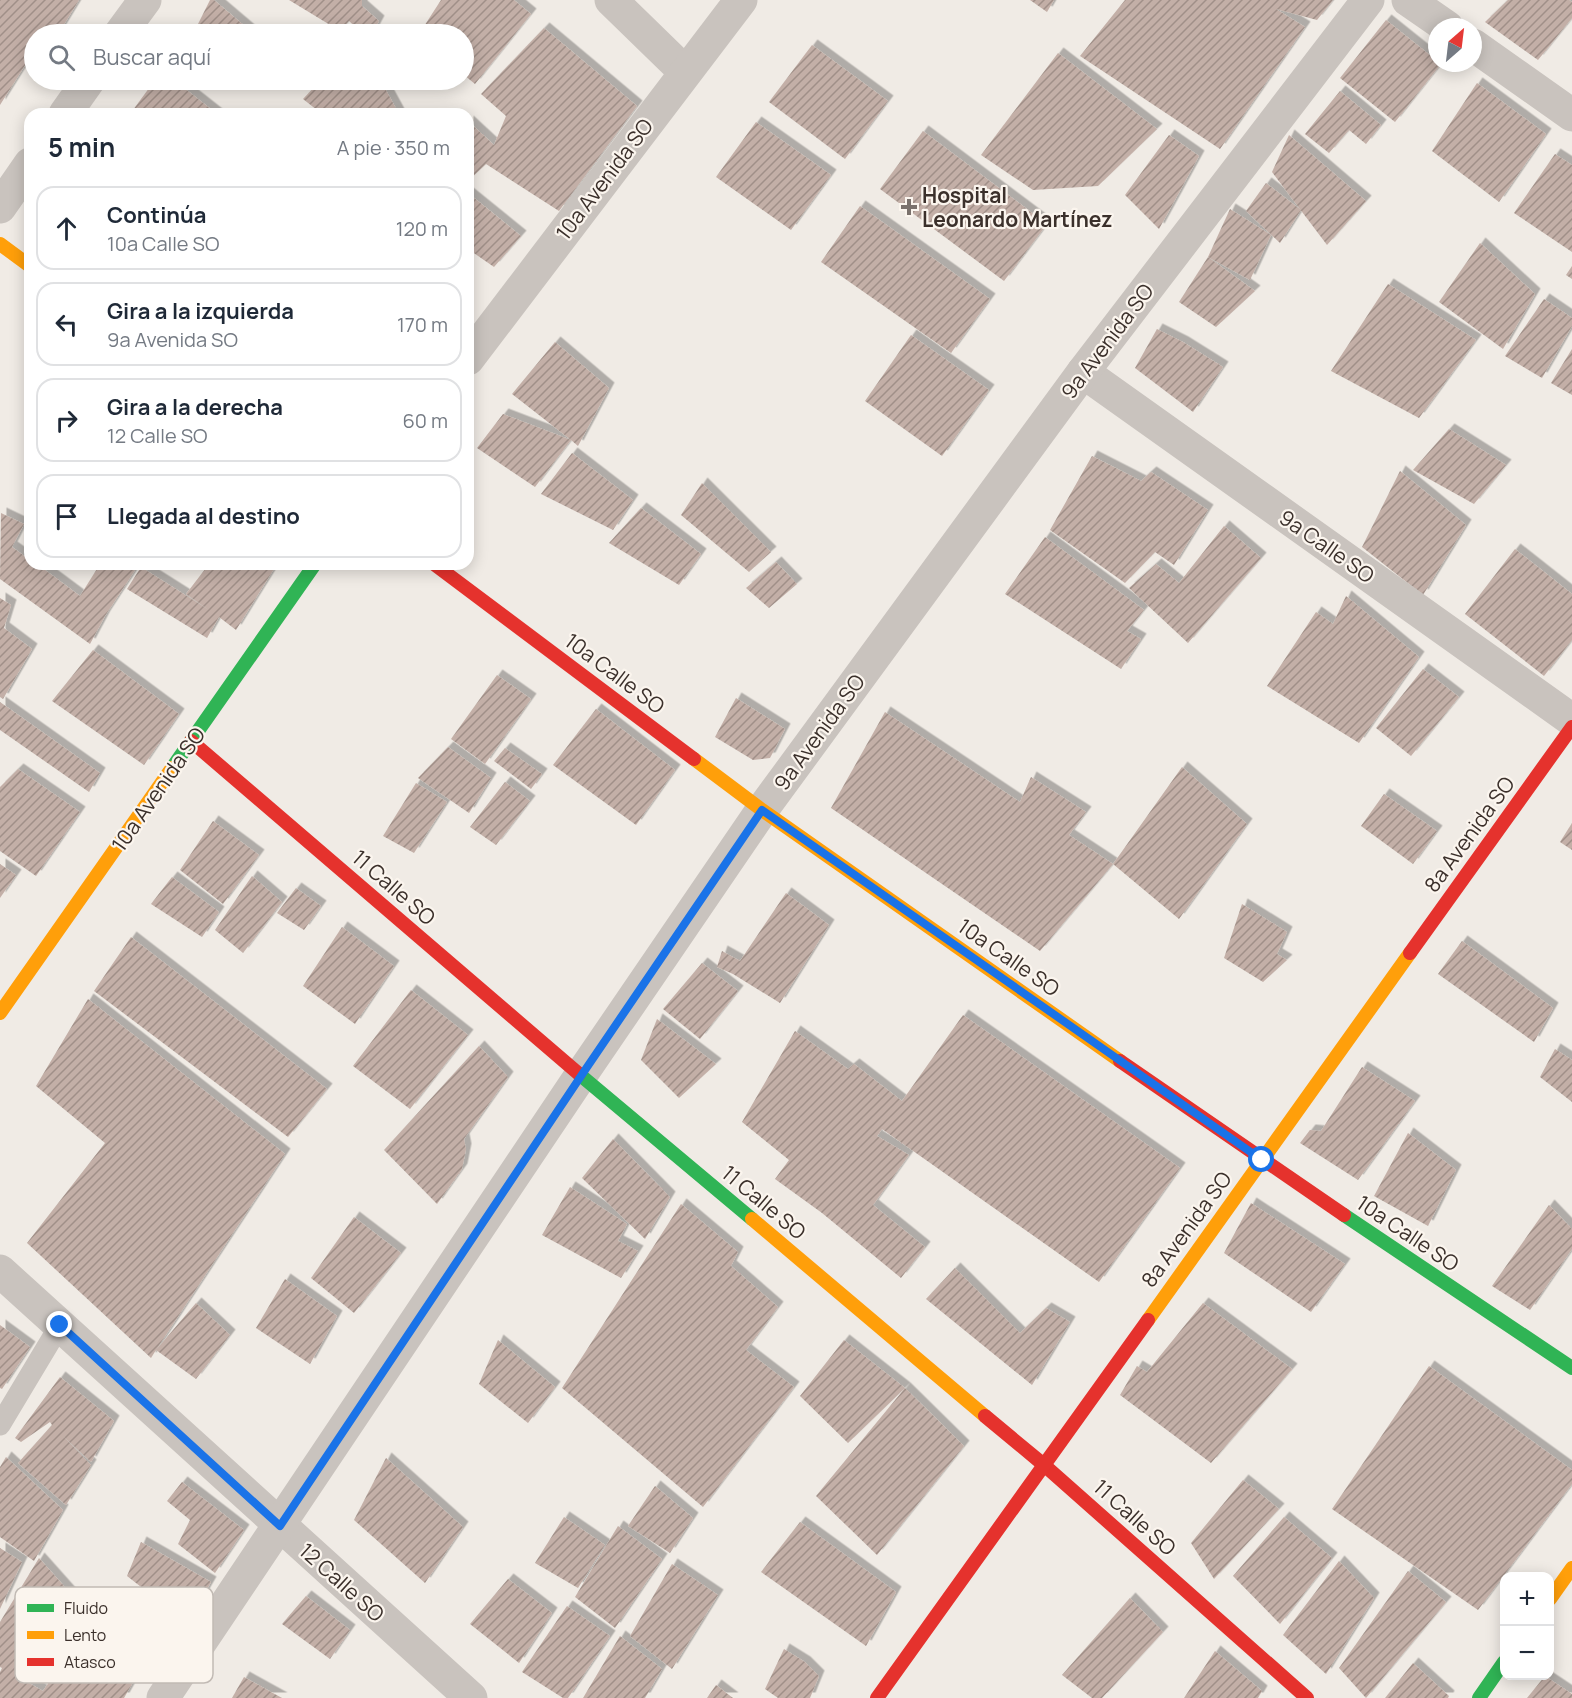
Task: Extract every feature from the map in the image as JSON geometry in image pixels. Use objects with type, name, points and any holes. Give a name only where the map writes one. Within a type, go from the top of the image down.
[{"type":"street","points":[[127,24],[144,0]]},
{"type":"street","points":[[611,0],[686,72]]},
{"type":"street","name":"10a Avenida SO","points":[[474,350],[741,0]]},
{"type":"street","name":"9a Avenida SO","points":[[213,1624],[762,810],[1083,372],[1368,0]]},
{"type":"street","points":[[1408,0],[1434,18]]},
{"type":"street","points":[[1482,51],[1572,115]]},
{"type":"street","points":[[69,108],[82,90]]},
{"type":"street","points":[[0,207],[24,173]]},
{"type":"street","points":[[0,244],[24,262]]},
{"type":"street","name":"9a Calle SO","points":[[1083,372],[1572,720]]},
{"type":"street","name":"10a Avenida SO","points":[[0,1013],[311,570]]},
{"type":"street","name":"10a Calle SO","points":[[442,570],[762,810],[1262,1160],[1572,1368]]},
{"type":"street","name":"8a Avenida SO","points":[[877,1698],[1572,727]]},
{"type":"street","name":"11 Calle SO","points":[[191,741],[581,1076],[1044,1464],[1307,1698]]},
{"type":"street","name":"12 Calle SO","points":[[0,1271],[471,1698]]},
{"type":"street","points":[[1554,1593],[1572,1568]]},
{"type":"street","points":[[1479,1698],[1500,1668]]},
{"type":"street","name":"9a Avenida SO","points":[[163,1698],[173,1683]]},
{"type":"lane","points":[[0,1425],[60,1325]]},
{"type":"building","points":[[0,0],[79,0],[64,24],[24,24],[24,67],[0,105]]},
{"type":"building","points":[[210,0],[214,0],[242,24],[198,24]]},
{"type":"building","points":[[289,0],[362,0],[362,6],[379,21],[377,24],[352,24],[349,21],[346,24],[328,24]]},
{"type":"building","points":[[441,0],[514,0],[531,14],[475,84],[474,24],[425,24]]},
{"type":"building","points":[[1030,0],[1054,0],[1047,12]]},
{"type":"building","points":[[1125,0],[1333,0],[1317,20],[1276,9],[1305,27],[1220,149],[1080,56]]},
{"type":"building","points":[[1508,0],[1569,0],[1572,2],[1572,18],[1538,60],[1485,22]]},
{"type":"building","points":[[1386,20],[1428,54],[1428,72],[1435,72],[1395,122],[1340,78]]},
{"type":"building","points":[[544,28],[637,106],[559,211],[486,164],[474,175],[474,127],[494,145],[506,116],[481,94]]},
{"type":"building","points":[[812,45],[888,101],[845,159],[769,102]]},
{"type":"building","points":[[1058,53],[1157,129],[1098,186],[1033,190],[981,155]]},
{"type":"building","points":[[1477,83],[1546,134],[1499,202],[1432,151]]},
{"type":"building","points":[[148,90],[187,90],[209,108],[134,108]]},
{"type":"building","points":[[312,90],[386,90],[396,108],[314,108],[303,99]]},
{"type":"building","points":[[1340,91],[1381,125],[1366,144],[1349,130],[1329,153],[1305,134]]},
{"type":"building","points":[[756,122],[831,175],[791,230],[716,177]]},
{"type":"building","points":[[923,131],[1047,224],[1004,281],[880,189]]},
{"type":"building","points":[[1169,135],[1199,156],[1159,229],[1125,195]]},
{"type":"building","points":[[1289,135],[1366,201],[1327,245],[1272,172]]},
{"type":"building","points":[[1555,154],[1572,165],[1572,252],[1514,213]]},
{"type":"building","points":[[1266,183],[1301,210],[1280,243],[1246,211]]},
{"type":"building","points":[[474,198],[521,236],[494,267],[474,253]]},
{"type":"building","points":[[860,206],[990,299],[951,353],[821,262]]},
{"type":"building","points":[[1230,209],[1271,235],[1250,280],[1208,257]]},
{"type":"building","points":[[1480,243],[1535,294],[1503,349],[1439,302]]},
{"type":"building","points":[[1208,257],[1255,291],[1216,327],[1179,302]]},
{"type":"building","points":[[1572,266],[1572,279],[1566,275]]},
{"type":"building","points":[[1388,284],[1476,340],[1419,418],[1331,371]]},
{"type":"building","points":[[1544,299],[1572,318],[1572,326],[1542,378],[1505,356]]},
{"type":"building","points":[[1157,329],[1223,367],[1193,412],[1135,368]]},
{"type":"building","points":[[911,335],[989,390],[942,456],[865,401]]},
{"type":"building","points":[[555,342],[609,388],[578,446],[512,394]]},
{"type":"building","points":[[1572,349],[1572,395],[1551,383]]},
{"type":"building","points":[[503,414],[571,440],[535,487],[477,448]]},
{"type":"building","points":[[1449,429],[1506,465],[1474,504],[1413,470]]},
{"type":"building","points":[[572,453],[633,500],[613,530],[541,494]]},
{"type":"building","points":[[1092,456],[1141,481],[1151,472],[1208,510],[1174,565],[1155,552],[1125,583],[1050,530]]},
{"type":"building","points":[[1400,471],[1466,525],[1423,595],[1362,547]]},
{"type":"building","points":[[702,483],[771,552],[749,572],[681,515]]},
{"type":"building","points":[[641,508],[701,554],[679,585],[609,543]]},
{"type":"building","points":[[1,513],[24,524],[12,547],[24,556],[24,570],[45,570],[80,596],[96,570],[135,570],[90,644],[0,579]]},
{"type":"building","points":[[1224,526],[1261,558],[1188,643],[1129,588],[1156,564],[1179,583]]},
{"type":"building","points":[[1045,537],[1144,610],[1127,631],[1141,639],[1121,669],[1005,594]]},
{"type":"building","points":[[1515,549],[1572,594],[1572,640],[1544,676],[1465,614]]},
{"type":"building","points":[[776,562],[797,584],[769,608],[746,588]]},
{"type":"building","points":[[139,570],[146,570],[209,610],[186,594],[204,570],[273,570],[236,630],[219,617],[207,638],[127,589]]},
{"type":"building","points":[[1346,596],[1419,657],[1359,743],[1267,686],[1316,612],[1333,624]]},
{"type":"building","points":[[0,598],[11,605],[4,628],[32,649],[3,699],[0,697]]},
{"type":"building","points":[[93,650],[179,714],[144,765],[52,701]]},
{"type":"building","points":[[1423,669],[1459,697],[1411,756],[1376,728]]},
{"type":"building","points":[[497,675],[531,699],[485,764],[451,739]]},
{"type":"building","points":[[736,698],[785,729],[770,758],[753,760],[715,737]]},
{"type":"building","points":[[0,702],[100,773],[89,792],[0,730]]},
{"type":"building","points":[[596,709],[675,770],[636,825],[553,765]]},
{"type":"building","points":[[885,712],[1020,802],[1031,777],[1086,812],[1069,835],[1113,864],[1040,951],[831,808]]},
{"type":"building","points":[[448,747],[491,778],[469,813],[418,778]]},
{"type":"building","points":[[505,748],[542,774],[531,789],[494,761]]},
{"type":"building","points":[[1182,767],[1247,824],[1179,919],[1113,864]]},
{"type":"building","points":[[18,769],[80,812],[36,876],[0,851],[0,787]]},
{"type":"building","points":[[505,782],[530,801],[496,845],[470,827]]},
{"type":"building","points":[[416,783],[447,802],[414,853],[383,836]]},
{"type":"building","points":[[1384,794],[1437,831],[1413,864],[1361,826]]},
{"type":"building","points":[[213,821],[259,855],[223,904],[180,870]]},
{"type":"building","points":[[1572,823],[1572,850],[1560,842]]},
{"type":"building","points":[[0,864],[16,875],[0,898]]},
{"type":"building","points":[[252,876],[282,902],[243,953],[215,930]]},
{"type":"building","points":[[172,877],[219,912],[202,937],[151,904]]},
{"type":"building","points":[[296,888],[321,906],[304,930],[277,913]]},
{"type":"building","points":[[786,893],[829,925],[780,1003],[733,974],[717,967],[722,951],[740,961]]},
{"type":"building","points":[[1242,904],[1287,932],[1277,954],[1287,960],[1263,982],[1224,958]]},
{"type":"building","points":[[342,927],[394,966],[355,1024],[303,986]]},
{"type":"building","points":[[131,937],[327,1089],[288,1137],[94,991]]},
{"type":"building","points":[[1462,941],[1553,1008],[1534,1042],[1438,974]]},
{"type":"building","points":[[702,963],[738,991],[700,1039],[663,1009]]},
{"type":"building","points":[[411,990],[468,1035],[410,1109],[353,1066]]},
{"type":"building","points":[[88,999],[285,1154],[151,1358],[27,1243],[105,1143],[36,1086]]},
{"type":"building","points":[[963,1015],[1180,1168],[1099,1282],[882,1129],[877,1136],[909,1155],[873,1205],[925,1247],[901,1278],[822,1213],[775,1179],[789,1160],[742,1122],[795,1031],[848,1069],[854,1064],[902,1101]]},
{"type":"building","points":[[657,1019],[716,1064],[679,1098],[641,1060]]},
{"type":"building","points":[[479,1046],[508,1077],[464,1139],[466,1149],[462,1169],[437,1204],[384,1150]]},
{"type":"building","points":[[1555,1049],[1572,1060],[1572,1102],[1540,1077]]},
{"type":"building","points":[[1362,1067],[1415,1101],[1358,1180],[1300,1143],[1310,1130],[1321,1131]]},
{"type":"building","points":[[1408,1133],[1456,1170],[1428,1226],[1374,1196]]},
{"type":"building","points":[[613,1139],[670,1197],[645,1239],[582,1178]]},
{"type":"building","points":[[570,1187],[627,1224],[618,1241],[638,1251],[621,1278],[542,1235]]},
{"type":"building","points":[[1251,1203],[1345,1264],[1311,1312],[1224,1253]]},
{"type":"building","points":[[681,1204],[738,1252],[731,1266],[778,1307],[746,1350],[794,1387],[703,1507],[562,1388]]},
{"type":"building","points":[[1549,1205],[1572,1229],[1572,1249],[1530,1310],[1492,1286]]},
{"type":"building","points":[[354,1217],[401,1253],[354,1313],[311,1278]]},
{"type":"building","points":[[955,1268],[1020,1333],[1046,1308],[1070,1322],[1032,1385],[926,1299]]},
{"type":"building","points":[[285,1279],[337,1316],[310,1364],[256,1328]]},
{"type":"building","points":[[196,1303],[230,1335],[196,1379],[156,1350]]},
{"type":"building","points":[[1203,1303],[1292,1369],[1211,1463],[1120,1395],[1137,1366],[1147,1372]]},
{"type":"building","points":[[0,1325],[30,1347],[2,1389],[0,1388]]},
{"type":"building","points":[[498,1340],[555,1387],[528,1423],[479,1384]]},
{"type":"building","points":[[844,1340],[905,1388],[848,1443],[800,1396]]},
{"type":"building","points":[[1429,1366],[1572,1470],[1572,1484],[1506,1572],[1500,1572],[1500,1581],[1478,1610],[1332,1509]]},
{"type":"building","points":[[60,1377],[114,1421],[91,1462],[63,1436],[91,1465],[66,1505],[18,1463],[52,1425],[50,1422],[21,1442],[15,1438]]},
{"type":"building","points":[[905,1388],[964,1446],[877,1555],[816,1496]]},
{"type":"building","points":[[6,1457],[63,1510],[34,1561],[0,1537],[0,1467]]},
{"type":"building","points":[[386,1458],[463,1527],[425,1583],[354,1520]]},
{"type":"building","points":[[1243,1480],[1279,1509],[1214,1579],[1191,1543]]},
{"type":"building","points":[[182,1482],[244,1530],[215,1573],[178,1544],[190,1520],[167,1501]]},
{"type":"building","points":[[655,1486],[693,1518],[670,1553],[628,1526]]},
{"type":"building","points":[[564,1517],[605,1545],[578,1588],[535,1563]]},
{"type":"building","points":[[1284,1517],[1332,1558],[1280,1624],[1233,1576]]},
{"type":"building","points":[[800,1522],[896,1592],[866,1646],[761,1572]]},
{"type":"building","points":[[618,1526],[662,1559],[615,1628],[575,1597]]},
{"type":"building","points":[[141,1542],[211,1582],[208,1587],[141,1587],[127,1576]]},
{"type":"building","points":[[0,1548],[22,1562],[0,1609]]},
{"type":"building","points":[[39,1558],[65,1587],[21,1587]]},
{"type":"building","points":[[1339,1561],[1374,1598],[1326,1674],[1283,1635]]},
{"type":"building","points":[[672,1564],[718,1595],[672,1669],[630,1636]]},
{"type":"building","points":[[1408,1571],[1446,1602],[1366,1698],[1339,1668]]},
{"type":"building","points":[[508,1579],[552,1613],[519,1663],[470,1624]]},
{"type":"building","points":[[306,1596],[350,1630],[330,1659],[282,1624]]},
{"type":"building","points":[[15,1597],[15,1683],[29,1683],[43,1691],[48,1683],[133,1683],[124,1698],[0,1698],[2,1668],[0,1667],[0,1622]]},
{"type":"building","points":[[1130,1598],[1163,1632],[1102,1698],[1092,1698],[1062,1675]]},
{"type":"building","points":[[567,1606],[610,1636],[568,1698],[563,1698],[522,1672]]},
{"type":"building","points":[[620,1636],[662,1669],[645,1698],[583,1698]]},
{"type":"building","points":[[784,1649],[805,1662],[819,1676],[810,1698],[778,1698],[765,1689]]},
{"type":"building","points":[[1215,1651],[1262,1691],[1258,1698],[1184,1698]]},
{"type":"building","points":[[1413,1663],[1449,1696],[1448,1698],[1385,1698]]},
{"type":"building","points":[[244,1677],[282,1698],[232,1698]]},
{"type":"building","points":[[1542,1680],[1551,1680],[1572,1694],[1572,1698],[1527,1698]]},
{"type":"building","points":[[716,1685],[733,1698],[707,1698]]},
{"type":"traffic: fast","points":[[172,768],[311,570]]},
{"type":"traffic: fast","points":[[579,1074],[752,1219]]},
{"type":"traffic: fast","points":[[1344,1215],[1572,1368]]},
{"type":"traffic: fast","points":[[1479,1698],[1500,1668]]},
{"type":"traffic: slow","points":[[0,244],[24,262]]},
{"type":"traffic: slow","points":[[694,759],[762,810],[1120,1061]]},
{"type":"traffic: slow","points":[[0,1013],[172,768]]},
{"type":"traffic: slow","points":[[1148,1320],[1410,953]]},
{"type":"traffic: slow","points":[[752,1219],[985,1416]]},
{"type":"traffic: slow","points":[[1554,1593],[1572,1568]]},
{"type":"traffic: jam","points":[[442,570],[694,759]]},
{"type":"traffic: jam","points":[[1410,953],[1572,727]]},
{"type":"traffic: jam","points":[[191,741],[579,1074]]},
{"type":"traffic: jam","points":[[1120,1061],[1344,1215]]},
{"type":"traffic: jam","points":[[877,1698],[1148,1320]]},
{"type":"traffic: jam","points":[[985,1416],[1044,1465],[1307,1698]]},
{"type":"place","name":"Hospital Leonardo Martínez","points":[[909,207]]},
{"type":"route","points":[[60,1325],[280,1526],[762,810],[1262,1160]]}]
